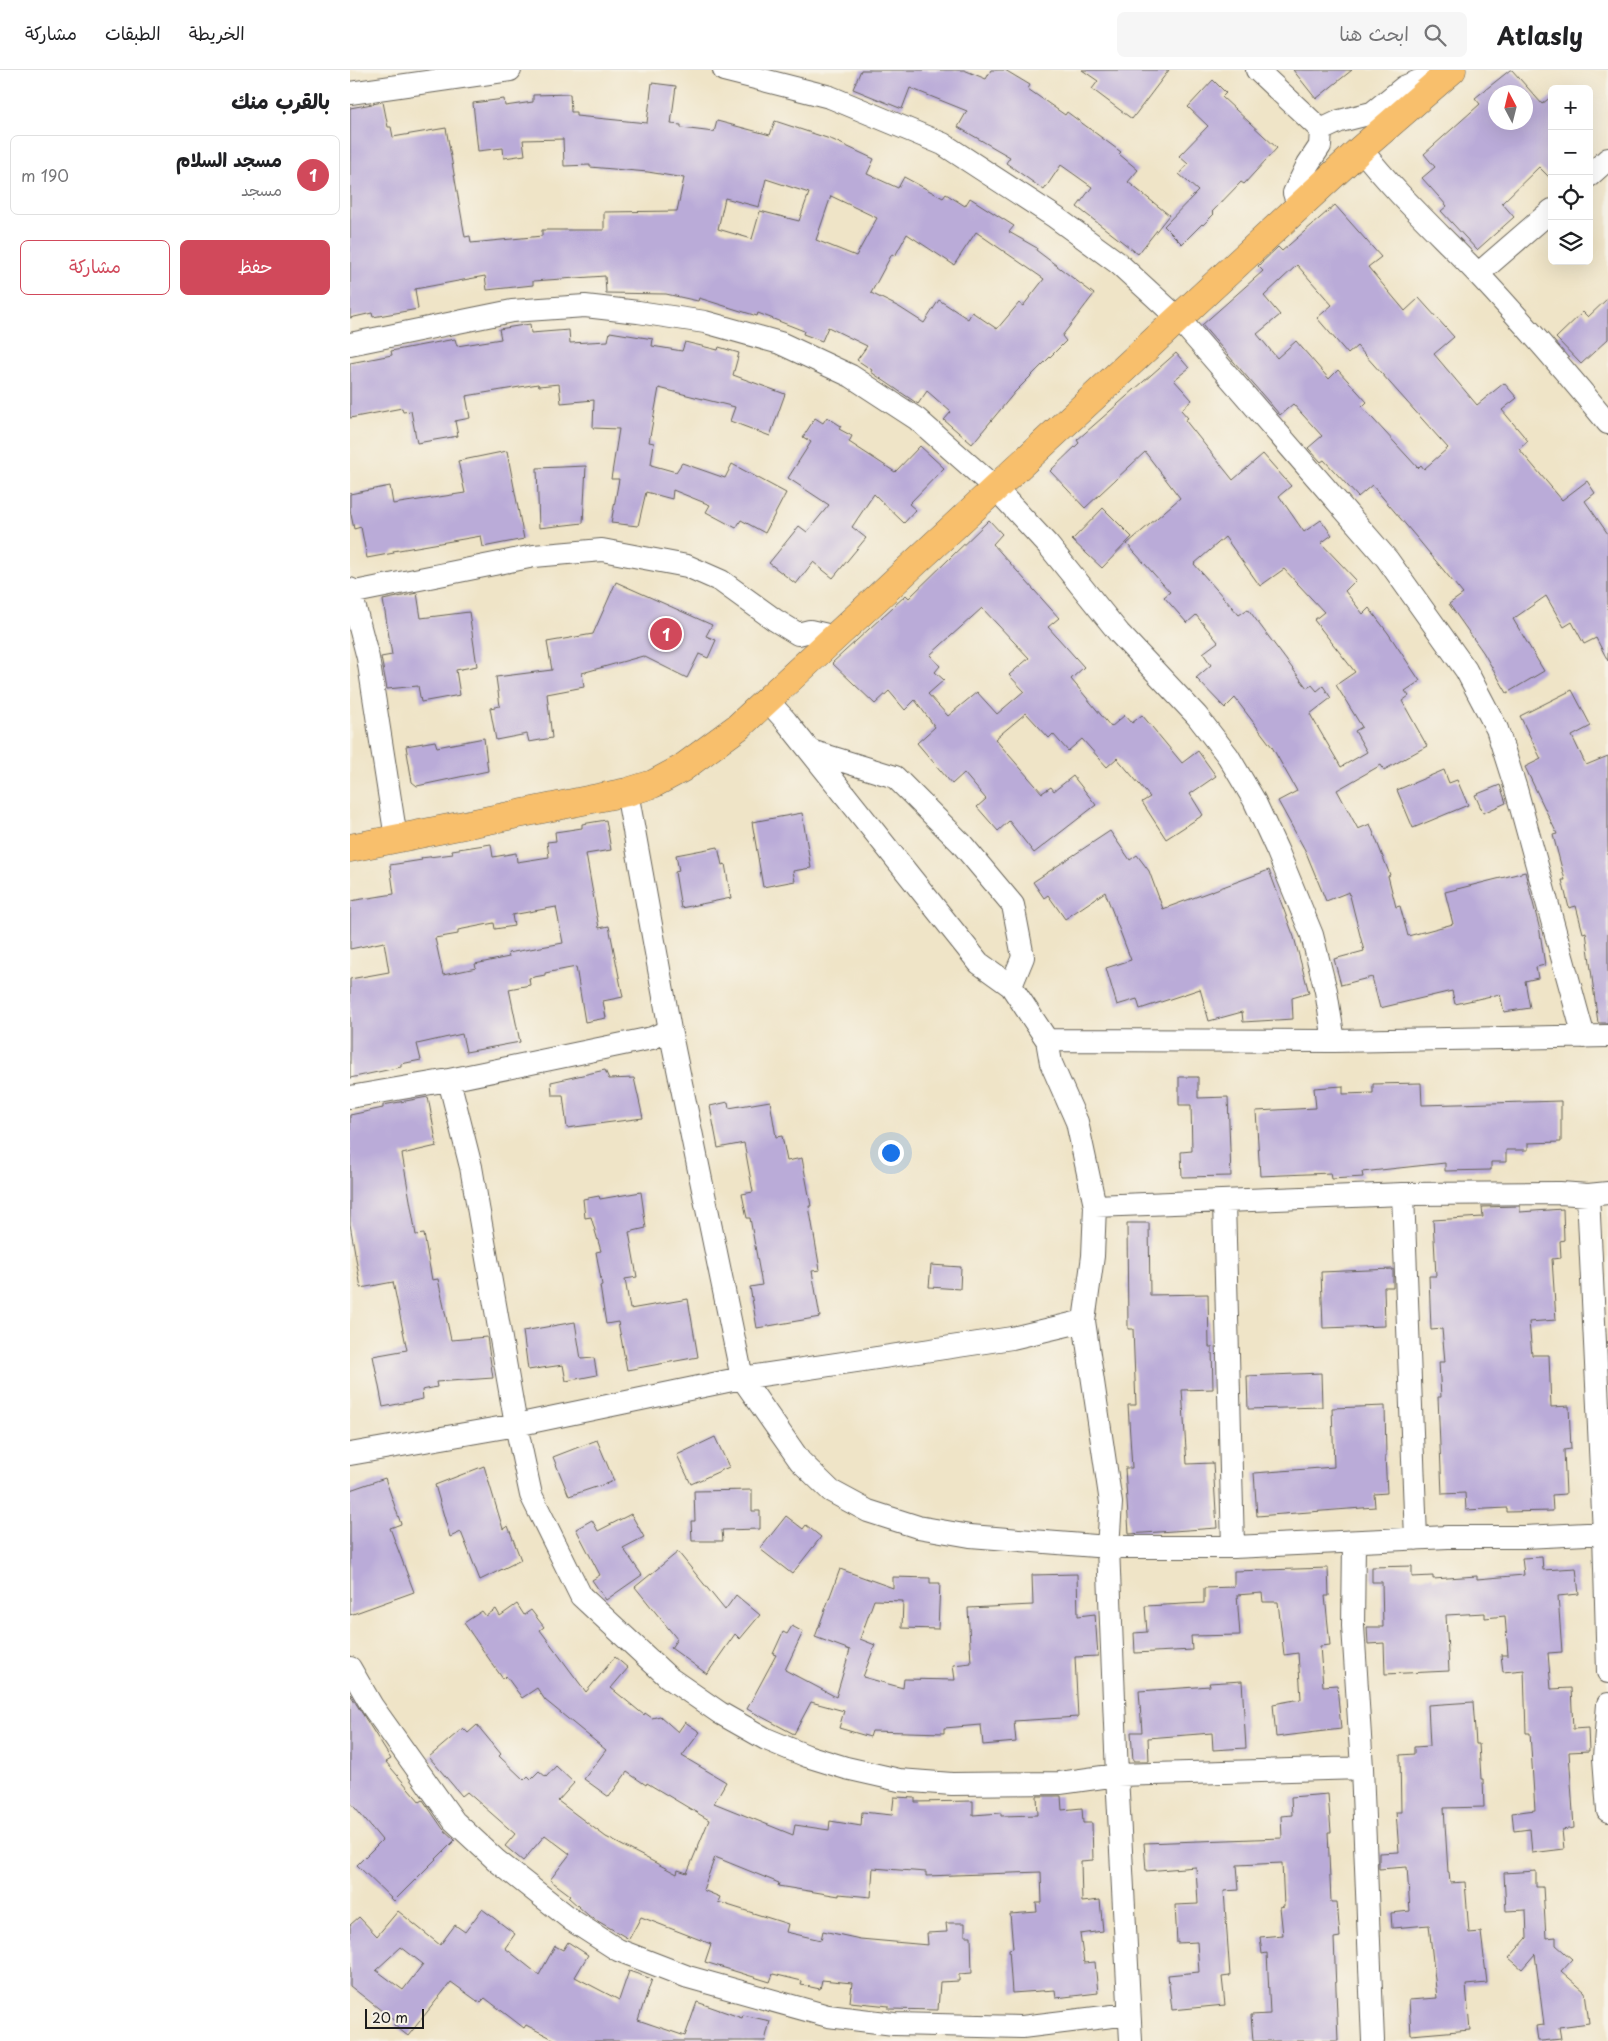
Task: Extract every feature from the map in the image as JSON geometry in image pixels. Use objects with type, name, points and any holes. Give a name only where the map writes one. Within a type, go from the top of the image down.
[{"type":"main road","points":[[350,848],[626,792],[653,784],[681,768],[724,738],[836,637],[1361,149],[1444,77]]},
{"type":"street","points":[[350,93],[510,70]]},
{"type":"street","points":[[724,70],[830,97],[942,144],[1056,217],[1118,263],[1179,319],[1387,559],[1466,670],[1497,729],[1516,789],[1584,1037]]},
{"type":"street","points":[[1257,70],[1321,130]]},
{"type":"street","points":[[1321,130],[1340,121],[1372,113],[1404,87],[1421,80],[1444,77]]},
{"type":"street","points":[[1299,208],[1294,193],[1308,164],[1320,146],[1321,130]]},
{"type":"street","points":[[1361,149],[1382,176],[1478,274],[1532,333],[1608,423]]},
{"type":"street","points":[[1590,175],[1608,159]]},
{"type":"street","points":[[1478,274],[1548,213]]},
{"type":"street","points":[[350,344],[512,311],[585,306],[704,322],[780,343],[851,376],[917,419],[995,488],[1048,545],[1119,633],[1197,716],[1228,756],[1254,800],[1278,852],[1312,935],[1326,991],[1334,1041]]},
{"type":"street","points":[[350,593],[534,556],[602,550],[687,566],[721,581],[775,620],[798,634],[810,631],[836,637]]},
{"type":"street","points":[[350,589],[368,658],[396,838]]},
{"type":"street","points":[[767,700],[811,751],[979,963],[1012,986],[1047,1040],[1051,1063],[1077,1122],[1094,1206],[1093,1256],[1084,1321],[1111,1503],[1108,1548],[1117,1775],[1131,2041]]},
{"type":"street","points":[[811,751],[895,777],[961,843],[1012,906],[1023,957],[1012,986]]},
{"type":"street","points":[[626,792],[670,1030],[742,1378],[800,1461],[831,1491],[868,1511],[918,1527],[970,1536],[1108,1548],[1233,1547],[1606,1533]]},
{"type":"street","points":[[350,1097],[449,1080],[652,1038],[670,1030]]},
{"type":"street","points":[[1047,1040],[1334,1041],[1608,1036]]},
{"type":"street","points":[[449,1080],[471,1167],[530,1495],[581,1596],[668,1677],[720,1713],[766,1738],[807,1756],[846,1768],[899,1780],[952,1784],[1060,1783],[1117,1775],[1362,1768]]},
{"type":"street","points":[[1094,1206],[1403,1194],[1598,1194],[1608,1672]]},
{"type":"street","points":[[1403,1194],[1416,1539]]},
{"type":"street","points":[[1224,1202],[1233,1547]]},
{"type":"street","points":[[350,1454],[516,1425],[742,1378],[1012,1338],[1084,1321]]},
{"type":"street","points":[[1354,1542],[1353,1626],[1362,1768],[1373,2041]]},
{"type":"street","points":[[350,1668],[372,1706],[454,1821],[497,1860],[573,1921],[618,1950],[688,1977],[837,2017],[894,2024],[1022,2027],[1129,2014]]},
{"type":"street","points":[[1608,1704],[1604,1758],[1608,1811]]},
{"type":"building","points":[[861,70],[964,70],[986,79],[991,70],[1005,70],[1030,85],[1028,89],[1065,115],[1067,112],[1121,152],[1119,154],[1138,170],[1128,182],[1169,215],[1138,254],[1077,207],[1092,187],[1061,165],[1044,190],[1006,163],[1010,157],[958,127],[967,111],[910,88],[902,109],[853,89]]},
{"type":"building","points":[[1082,70],[1169,70],[1132,119],[1092,89],[1098,81]]},
{"type":"building","points":[[1293,70],[1352,70],[1316,99]]},
{"type":"building","points":[[1510,70],[1525,85],[1491,85]]},
{"type":"building","points":[[1213,80],[1226,93],[1222,97],[1277,148],[1244,184],[1241,182],[1212,212],[1214,214],[1182,244],[1164,226],[1198,191],[1179,174],[1188,164],[1179,156],[1208,126],[1188,107]]},
{"type":"building","points":[[652,83],[676,86],[671,124],[681,125],[681,128],[714,132],[717,121],[770,135],[775,121],[833,140],[874,159],[867,174],[898,188],[904,177],[943,198],[946,194],[965,206],[970,198],[1014,226],[1009,232],[1037,248],[1036,250],[1094,294],[1062,336],[1066,341],[1015,392],[972,444],[944,420],[951,412],[927,391],[918,404],[871,372],[872,370],[857,360],[867,346],[828,327],[822,341],[803,334],[804,331],[758,313],[757,316],[699,298],[698,301],[666,294],[606,293],[605,276],[533,281],[533,285],[487,290],[485,276],[415,289],[418,309],[373,317],[372,313],[350,318],[350,108],[383,102],[388,127],[391,127],[393,137],[446,128],[465,237],[470,236],[471,243],[542,236],[542,230],[604,230],[604,212],[677,211],[684,178],[648,172],[590,167],[590,165],[564,166],[563,139],[523,140],[525,155],[504,158],[503,148],[478,151],[473,103],[504,99],[505,106],[533,102],[533,95],[570,94],[571,112],[576,112],[576,116],[647,123]],"holes":[[[766,179],[809,193],[799,221],[760,211],[752,239],[718,229],[725,198],[759,207]],[[831,196],[877,218],[856,256],[816,240]],[[976,232],[1044,279],[1023,306],[1019,303],[997,329],[972,312],[968,319],[939,300],[924,323],[899,307],[871,293],[892,254],[895,256],[907,234],[954,265]]]},
{"type":"building","points":[[1488,88],[1488,130],[1533,130],[1533,94],[1542,104],[1548,99],[1548,176],[1539,167],[1502,203],[1514,217],[1477,250],[1441,211],[1447,206],[1422,178],[1435,167],[1424,154],[1480,104],[1475,98]]},
{"type":"building","points":[[1335,205],[1381,257],[1368,267],[1405,311],[1419,298],[1454,337],[1434,354],[1477,405],[1504,383],[1517,398],[1502,410],[1528,441],[1519,449],[1562,500],[1587,481],[1595,493],[1585,501],[1608,534],[1608,661],[1596,638],[1584,644],[1572,622],[1564,627],[1546,596],[1513,619],[1544,671],[1507,693],[1483,652],[1449,604],[1463,594],[1417,538],[1372,485],[1358,497],[1324,460],[1321,462],[1308,448],[1322,436],[1293,404],[1280,415],[1202,325],[1263,271],[1258,266],[1278,247],[1282,251]],"holes":[[[1297,265],[1332,305],[1317,318],[1348,354],[1357,346],[1448,448],[1424,469],[1421,465],[1418,468],[1362,407],[1367,402],[1338,370],[1329,379],[1296,341],[1277,358],[1257,334],[1280,315],[1264,296]]]},
{"type":"building","points":[[1608,298],[1608,339],[1581,364],[1556,338],[1583,312],[1588,317]]},
{"type":"building","points":[[530,324],[531,333],[569,330],[570,343],[608,341],[610,332],[653,339],[652,346],[682,351],[685,342],[718,350],[719,347],[739,353],[733,375],[785,394],[770,436],[730,421],[735,407],[659,388],[649,442],[654,443],[651,465],[676,472],[682,463],[725,478],[732,464],[786,493],[765,533],[741,520],[736,528],[706,512],[710,505],[673,490],[672,499],[646,492],[638,526],[611,523],[619,479],[611,479],[619,429],[593,428],[594,400],[561,403],[559,384],[539,386],[538,384],[466,396],[470,418],[455,421],[458,436],[417,443],[411,411],[403,412],[402,408],[350,418],[350,363],[392,355],[391,351],[455,339],[457,346],[501,339],[499,329]]},
{"type":"building","points":[[1176,353],[1189,368],[1174,380],[1192,400],[1181,410],[1188,418],[1185,420],[1233,480],[1263,454],[1291,486],[1279,496],[1304,532],[1321,520],[1332,535],[1321,543],[1356,580],[1345,591],[1363,614],[1369,608],[1420,681],[1405,691],[1409,696],[1402,701],[1427,746],[1384,770],[1381,765],[1337,790],[1358,829],[1370,824],[1390,875],[1388,876],[1396,907],[1400,906],[1408,936],[1453,924],[1445,892],[1525,872],[1539,926],[1545,965],[1536,967],[1538,978],[1525,981],[1530,1008],[1504,1012],[1500,994],[1455,1004],[1452,991],[1380,1008],[1372,977],[1341,985],[1334,959],[1364,951],[1349,892],[1326,901],[1305,850],[1278,801],[1297,791],[1272,747],[1235,698],[1225,708],[1196,678],[1211,665],[1203,653],[1218,642],[1196,615],[1187,623],[1164,597],[1170,592],[1127,544],[1180,498],[1145,452],[1085,508],[1050,471],[1079,443],[1077,440]],"holes":[[[1225,537],[1260,586],[1284,569],[1324,612],[1314,620],[1355,672],[1336,685],[1362,727],[1355,731],[1367,752],[1341,767],[1310,714],[1331,698],[1323,686],[1317,691],[1312,685],[1307,688],[1248,609],[1239,615],[1194,564]]]},
{"type":"building","points":[[827,417],[841,426],[839,429],[852,436],[849,442],[895,472],[920,446],[944,468],[909,504],[916,510],[904,523],[874,494],[852,527],[866,538],[833,578],[813,562],[796,584],[769,563],[799,526],[807,532],[829,505],[788,478],[811,442],[803,437],[815,418],[823,423]]},
{"type":"building","points":[[507,451],[524,539],[483,547],[481,536],[393,551],[394,553],[367,558],[361,527],[354,529],[350,510],[350,494],[390,486],[393,504],[465,493],[458,461]]},
{"type":"building","points":[[586,466],[583,523],[539,528],[537,468]]},
{"type":"building","points":[[1103,508],[1132,537],[1102,568],[1072,540]]},
{"type":"building","points":[[989,520],[1002,534],[993,544],[1059,618],[1048,627],[1084,667],[1071,679],[1111,727],[1125,715],[1132,723],[1142,715],[1182,763],[1198,751],[1216,776],[1190,794],[1203,815],[1166,839],[1142,802],[1150,797],[1117,758],[1107,767],[1082,739],[1068,751],[1053,734],[1049,738],[1026,713],[995,739],[1042,793],[1051,787],[1054,791],[1073,776],[1096,805],[1034,853],[1009,821],[998,831],[977,807],[986,799],[964,773],[952,784],[917,743],[935,727],[915,700],[905,710],[889,691],[875,704],[832,663],[906,595],[909,598]],"holes":[[[982,608],[1029,658],[1009,675],[1024,691],[997,714],[977,692],[948,716],[928,694],[944,680],[935,672],[940,666],[930,655]]]},
{"type":"building","points":[[616,582],[712,625],[706,636],[716,640],[708,658],[699,654],[687,678],[643,656],[582,673],[584,687],[547,694],[552,738],[529,742],[527,734],[496,740],[490,708],[500,706],[496,677],[552,670],[547,642],[593,634]]},
{"type":"building","points":[[417,593],[421,618],[469,612],[477,666],[456,670],[460,695],[421,702],[418,686],[387,689],[381,657],[392,655],[383,600]]},
{"type":"building","points":[[1572,690],[1591,726],[1572,736],[1586,765],[1608,756],[1608,1023],[1598,1023],[1586,932],[1583,933],[1576,906],[1569,908],[1562,880],[1565,880],[1553,835],[1557,834],[1525,767],[1541,759],[1520,716]]},
{"type":"building","points":[[484,738],[488,771],[417,786],[412,782],[406,746],[435,741],[437,747]]},
{"type":"building","points":[[1444,770],[1449,783],[1457,780],[1468,805],[1413,828],[1397,790]]},
{"type":"building","points":[[1500,785],[1506,803],[1483,813],[1475,795]]},
{"type":"building","points":[[802,813],[811,868],[793,871],[795,881],[763,887],[752,822]]},
{"type":"building","points":[[606,820],[611,850],[586,854],[599,928],[609,926],[623,997],[603,1001],[606,1018],[585,1022],[576,967],[545,973],[545,975],[529,978],[530,985],[509,989],[520,1042],[466,1052],[462,1034],[417,1044],[421,1060],[401,1064],[401,1067],[350,1078],[350,979],[389,972],[384,942],[350,949],[350,901],[394,894],[390,865],[422,860],[421,858],[453,854],[452,850],[491,844],[493,857],[516,853],[517,862],[549,857],[547,842],[556,841],[555,832],[582,828],[582,824]],"holes":[[[556,907],[563,943],[508,953],[509,957],[475,964],[476,968],[443,975],[435,938],[458,934],[458,930],[494,923],[495,929],[514,926],[512,915]]]},
{"type":"building","points":[[1110,831],[1130,860],[1137,855],[1149,871],[1163,909],[1269,870],[1294,937],[1309,993],[1292,998],[1293,1019],[1243,1022],[1242,1012],[1209,1021],[1200,989],[1140,1009],[1137,999],[1117,1005],[1106,968],[1131,960],[1105,892],[1065,919],[1048,895],[1044,898],[1033,882]]},
{"type":"building","points":[[718,847],[722,865],[725,864],[731,898],[681,908],[675,872],[679,871],[676,855]]},
{"type":"building","points":[[605,1070],[609,1079],[634,1078],[643,1118],[567,1128],[563,1095],[552,1095],[551,1082]]},
{"type":"building","points":[[1179,1077],[1198,1077],[1198,1098],[1228,1097],[1231,1176],[1182,1177],[1181,1152],[1192,1151],[1191,1105],[1179,1105]]},
{"type":"building","points":[[1421,1083],[1422,1105],[1561,1101],[1561,1142],[1528,1143],[1528,1150],[1506,1150],[1506,1162],[1491,1162],[1491,1170],[1445,1171],[1445,1163],[1362,1172],[1363,1177],[1332,1179],[1331,1173],[1260,1176],[1256,1111],[1316,1108],[1314,1088],[1343,1086],[1343,1094],[1373,1093],[1373,1084]]},
{"type":"building","points":[[428,1097],[437,1146],[402,1154],[416,1235],[424,1234],[432,1280],[438,1279],[451,1340],[487,1337],[493,1378],[436,1382],[437,1387],[422,1390],[423,1399],[383,1407],[373,1356],[407,1350],[393,1282],[361,1288],[350,1224],[350,1115],[383,1108],[383,1105]]},
{"type":"building","points":[[770,1101],[776,1137],[782,1136],[787,1161],[802,1158],[820,1270],[812,1271],[820,1317],[757,1328],[750,1287],[762,1285],[750,1218],[747,1218],[742,1194],[753,1192],[744,1143],[718,1148],[710,1106],[728,1102],[729,1108]]},
{"type":"building","points":[[641,1192],[646,1228],[629,1232],[637,1277],[625,1279],[630,1309],[688,1299],[698,1357],[627,1370],[618,1322],[606,1324],[596,1252],[601,1251],[591,1217],[585,1218],[583,1199],[599,1196],[600,1199]]},
{"type":"building","points":[[1520,1206],[1520,1212],[1563,1209],[1564,1240],[1560,1241],[1561,1258],[1552,1259],[1556,1320],[1529,1322],[1532,1355],[1549,1355],[1551,1407],[1569,1406],[1571,1449],[1564,1450],[1566,1494],[1552,1495],[1553,1511],[1507,1512],[1507,1508],[1466,1510],[1465,1493],[1442,1494],[1438,1397],[1441,1397],[1439,1362],[1445,1362],[1442,1329],[1431,1330],[1429,1276],[1436,1276],[1433,1220],[1483,1217],[1482,1207]]},
{"type":"building","points":[[1127,1223],[1149,1223],[1150,1295],[1208,1294],[1209,1347],[1212,1347],[1213,1389],[1182,1390],[1187,1464],[1213,1463],[1217,1528],[1129,1534],[1125,1468],[1132,1468],[1128,1405],[1136,1405],[1133,1329],[1128,1329]]},
{"type":"building","points":[[931,1265],[961,1267],[960,1289],[929,1287]]},
{"type":"building","points":[[1393,1269],[1393,1287],[1384,1287],[1385,1326],[1323,1328],[1321,1272]]},
{"type":"building","points":[[575,1322],[581,1359],[594,1358],[597,1375],[566,1381],[563,1365],[528,1370],[523,1331]]},
{"type":"building","points":[[1321,1373],[1322,1407],[1248,1409],[1247,1376]]},
{"type":"building","points":[[1385,1406],[1387,1493],[1374,1494],[1375,1507],[1257,1516],[1254,1473],[1334,1467],[1332,1408]]},
{"type":"building","points":[[715,1437],[729,1467],[691,1484],[677,1455]]},
{"type":"building","points":[[597,1440],[614,1481],[569,1496],[553,1457]]},
{"type":"building","points":[[484,1466],[503,1529],[508,1526],[521,1560],[480,1580],[461,1532],[450,1537],[435,1485]]},
{"type":"building","points":[[385,1478],[401,1524],[390,1528],[414,1592],[350,1615],[350,1490]]},
{"type":"building","points":[[752,1490],[752,1511],[760,1511],[760,1529],[722,1530],[723,1541],[692,1541],[691,1521],[695,1521],[694,1491]]},
{"type":"building","points":[[631,1514],[644,1537],[623,1548],[642,1575],[606,1600],[592,1580],[600,1575],[576,1529],[592,1520],[598,1531]]},
{"type":"building","points":[[786,1516],[803,1529],[806,1525],[821,1537],[792,1574],[760,1549]]},
{"type":"building","points":[[678,1552],[725,1610],[736,1595],[760,1615],[740,1639],[735,1634],[707,1674],[671,1648],[677,1639],[635,1587]]},
{"type":"building","points":[[1542,1557],[1543,1570],[1576,1568],[1579,1594],[1558,1596],[1562,1652],[1548,1653],[1551,1689],[1571,1688],[1573,1729],[1588,1728],[1589,1751],[1569,1752],[1574,1828],[1562,1830],[1564,1849],[1532,1853],[1530,1829],[1514,1831],[1512,1813],[1535,1810],[1530,1733],[1526,1733],[1524,1670],[1503,1672],[1501,1655],[1508,1655],[1505,1616],[1485,1618],[1485,1613],[1446,1615],[1449,1671],[1385,1674],[1384,1643],[1368,1644],[1367,1627],[1383,1627],[1382,1582],[1372,1582],[1372,1567],[1412,1566],[1412,1577],[1433,1576],[1433,1579],[1477,1576],[1477,1579],[1524,1575],[1522,1558]]},
{"type":"building","points":[[1328,1568],[1329,1596],[1325,1596],[1330,1645],[1320,1646],[1323,1686],[1337,1685],[1341,1729],[1276,1737],[1273,1704],[1301,1699],[1298,1653],[1284,1655],[1278,1602],[1263,1602],[1262,1593],[1237,1595],[1240,1635],[1191,1636],[1192,1650],[1135,1653],[1134,1633],[1147,1632],[1145,1606],[1204,1603],[1204,1588],[1234,1587],[1234,1571]]},
{"type":"building","points":[[840,1569],[893,1588],[893,1577],[930,1578],[930,1583],[940,1583],[938,1629],[902,1628],[903,1601],[874,1600],[860,1639],[875,1645],[863,1677],[903,1688],[904,1679],[955,1680],[953,1665],[971,1663],[968,1608],[1033,1605],[1032,1575],[1077,1574],[1078,1616],[1095,1614],[1098,1656],[1075,1657],[1078,1717],[1014,1721],[1016,1742],[983,1745],[981,1725],[944,1728],[944,1733],[872,1731],[870,1737],[839,1728],[844,1711],[811,1702],[794,1734],[747,1709],[776,1655],[773,1654],[783,1632],[787,1634],[792,1626],[803,1632],[785,1670],[836,1697],[850,1650],[815,1637]]},
{"type":"building","points":[[517,1604],[524,1615],[531,1610],[544,1627],[540,1630],[586,1692],[615,1657],[628,1668],[611,1688],[644,1715],[645,1713],[652,1718],[660,1716],[678,1732],[685,1722],[700,1732],[682,1756],[726,1782],[714,1803],[793,1835],[795,1825],[829,1830],[830,1821],[861,1826],[862,1812],[892,1815],[894,1797],[915,1798],[915,1802],[973,1801],[973,1815],[1001,1813],[1001,1816],[1038,1815],[1037,1796],[1061,1796],[1062,1810],[1082,1808],[1083,1823],[1092,1823],[1093,1860],[1081,1861],[1082,1902],[1100,1900],[1103,1931],[1080,1934],[1084,1963],[1095,1962],[1098,1993],[1056,1998],[1055,1990],[1012,1993],[1009,1949],[1013,1948],[1010,1914],[1037,1912],[1036,1903],[1042,1903],[1041,1872],[926,1876],[926,1872],[873,1868],[871,1897],[839,1894],[839,1896],[778,1886],[779,1883],[715,1857],[703,1890],[720,1897],[718,1902],[788,1924],[786,1932],[821,1940],[823,1931],[860,1939],[928,1945],[927,1933],[947,1932],[946,1923],[965,1923],[965,1936],[971,1936],[972,1973],[959,1974],[959,1981],[940,1982],[938,2010],[889,2009],[889,2006],[850,2002],[852,1983],[822,1980],[820,1989],[801,1985],[802,1981],[773,1974],[770,1982],[705,1962],[711,1944],[641,1917],[629,1939],[589,1916],[568,1897],[570,1895],[550,1880],[570,1854],[545,1835],[523,1861],[505,1846],[515,1834],[467,1792],[462,1796],[429,1757],[463,1728],[468,1733],[477,1725],[501,1754],[499,1756],[524,1780],[528,1776],[531,1779],[539,1771],[546,1777],[556,1766],[574,1783],[558,1801],[606,1837],[677,1874],[678,1870],[687,1873],[709,1820],[647,1783],[646,1785],[627,1772],[609,1797],[584,1779],[606,1750],[545,1700],[537,1688],[522,1698],[506,1676],[503,1679],[464,1623],[482,1611],[486,1616],[496,1609],[500,1616]]},
{"type":"building","points":[[1242,1681],[1246,1748],[1213,1750],[1212,1733],[1148,1738],[1149,1761],[1133,1761],[1131,1732],[1142,1732],[1139,1691],[1210,1686],[1209,1683]]},
{"type":"building","points":[[350,1694],[391,1759],[386,1762],[420,1802],[423,1800],[443,1829],[455,1840],[394,1901],[357,1865],[382,1840],[350,1802]]},
{"type":"building","points":[[1473,1702],[1476,1744],[1479,1744],[1481,1779],[1483,1779],[1484,1807],[1444,1808],[1450,1883],[1465,1882],[1469,1933],[1481,1932],[1487,1983],[1466,1985],[1470,2030],[1411,2035],[1409,2000],[1437,1998],[1429,1925],[1392,1928],[1391,1913],[1410,1911],[1407,1867],[1379,1869],[1379,1853],[1399,1852],[1396,1812],[1401,1812],[1400,1755],[1414,1754],[1414,1747],[1430,1746],[1428,1705]]},
{"type":"building","points":[[1328,1794],[1331,1832],[1328,1832],[1331,1902],[1337,1902],[1340,1937],[1334,1938],[1338,2041],[1253,2041],[1251,2015],[1270,2014],[1267,1953],[1262,1954],[1260,1937],[1283,1935],[1280,1907],[1284,1906],[1282,1863],[1237,1865],[1239,1890],[1224,1891],[1230,1976],[1222,1977],[1225,2005],[1172,2010],[1168,1975],[1199,1972],[1197,1942],[1177,1943],[1175,1905],[1198,1904],[1196,1867],[1146,1871],[1144,1843],[1282,1838],[1281,1816],[1292,1815],[1291,1797]]},
{"type":"building","points":[[1536,1871],[1536,1887],[1543,1887],[1546,1938],[1556,1937],[1556,1945],[1572,1959],[1561,1971],[1585,1992],[1589,2023],[1559,2027],[1561,2039],[1542,2041],[1538,2041],[1536,2026],[1544,2025],[1535,1954],[1522,1969],[1509,1958],[1527,1938],[1526,1910],[1506,1911],[1504,1873]]},
{"type":"building","points":[[482,1909],[515,1934],[505,1948],[539,1975],[555,1946],[563,1950],[568,1942],[588,1955],[575,1977],[619,2000],[629,1971],[652,1979],[638,2020],[685,2036],[697,2002],[742,2018],[743,2015],[770,2021],[765,2041],[557,2041],[526,2025],[524,2028],[485,1998],[480,2003],[451,1982],[408,2036],[394,2025],[396,2022],[350,1986],[350,1925],[359,1917],[377,1936],[398,1911],[440,1945],[455,1925],[465,1932]],"holes":[[[401,1947],[423,1964],[403,1990],[376,1970]]]},
{"type":"place","name":"مسجد السلام","points":[[666,634]]}]
